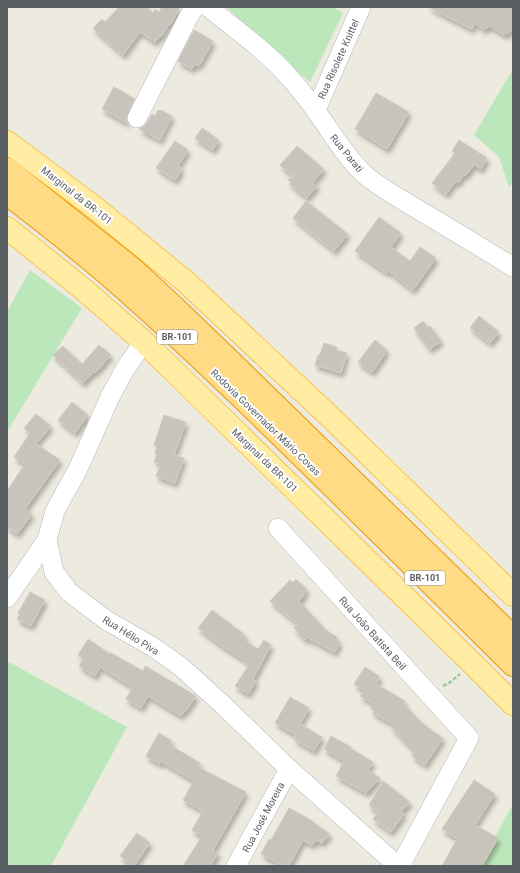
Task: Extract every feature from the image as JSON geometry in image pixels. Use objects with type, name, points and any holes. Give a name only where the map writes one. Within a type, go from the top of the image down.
[{"type":"highway","name":"Rodovia Governador Mário Covas","points":[[11,177],[133,269],[238,368],[513,637]]},
{"type":"highway","name":"Rodovia Governador Mário Covas","points":[[11,177],[44,222],[138,301],[207,365],[263,418],[513,664]]},
{"type":"main road","name":"Marginal da BR-101","points":[[7,142],[94,207],[186,282],[325,412],[513,595]]},
{"type":"main road","name":"Marginal da BR-101","points":[[7,228],[83,289],[144,342],[513,704]]},
{"type":"street","points":[[137,118],[195,7]]},
{"type":"street","name":"Rua Parati","points":[[208,7],[277,64],[316,110],[348,158],[366,175],[404,201],[513,267]]},
{"type":"street","name":"Rua Risolete Knittel","points":[[316,110],[361,7]]},
{"type":"street","name":"Rua Hélio Piva","points":[[144,342],[125,369],[110,397],[78,469],[55,511],[47,540],[54,572],[69,592],[106,620],[153,647],[180,666],[289,768],[399,866]]},
{"type":"street","name":"Rua João Batista Beil","points":[[278,528],[469,738],[399,866]]},
{"type":"street","points":[[7,598],[47,540]]},
{"type":"street","name":"Rua José Moreira","points":[[236,866],[289,768]]},
{"type":"path","points":[[428,692],[449,683],[472,663]]},
{"type":"green space","points":[[227,7],[333,7],[343,13],[310,82],[255,35]]},
{"type":"green space","points":[[513,69],[513,182],[509,187],[499,157],[474,135]]},
{"type":"green space","points":[[30,270],[82,308],[7,432],[7,312]]},
{"type":"green space","points":[[7,661],[127,727],[51,866],[7,866]]},
{"type":"green space","points":[[513,804],[513,866],[479,866]]},
{"type":"building","points":[[119,7],[147,7],[153,13],[155,9],[159,12],[162,7],[180,7],[161,37],[160,36],[155,42],[140,32],[123,55],[93,28],[102,19],[105,22]]},
{"type":"building","points":[[428,7],[509,7],[513,10],[513,27],[508,34],[506,33],[504,35],[490,26],[488,28],[486,27],[484,30],[475,23],[472,29]]},
{"type":"building","points":[[194,30],[213,41],[199,66],[195,64],[192,69],[178,61]]},
{"type":"building","points":[[114,87],[135,99],[127,113],[127,123],[102,109]]},
{"type":"building","points":[[376,93],[409,112],[387,149],[355,129]]},
{"type":"building","points":[[158,110],[172,116],[160,140],[139,129],[147,123],[152,114],[155,116]]},
{"type":"building","points":[[202,128],[219,140],[213,150],[195,138]]},
{"type":"building","points":[[459,140],[487,158],[481,169],[474,165],[465,176],[464,174],[458,183],[456,181],[446,194],[432,183],[455,153],[452,151]]},
{"type":"building","points":[[175,141],[188,150],[178,166],[182,169],[175,180],[156,168]]},
{"type":"building","points":[[297,146],[324,169],[313,182],[317,186],[307,198],[290,184],[291,182],[288,180],[293,176],[280,165]]},
{"type":"building","points":[[306,201],[348,234],[334,251],[293,218]]},
{"type":"building","points":[[379,217],[401,233],[391,247],[410,261],[420,247],[436,258],[413,290],[388,271],[387,273],[355,251]]},
{"type":"building","points":[[479,316],[499,332],[490,343],[470,328]]},
{"type":"building","points":[[423,321],[428,327],[430,326],[441,341],[430,349],[414,328]]},
{"type":"building","points":[[375,340],[387,350],[372,372],[358,362]]},
{"type":"building","points":[[324,343],[337,347],[336,350],[347,353],[341,373],[315,365]]},
{"type":"building","points":[[99,345],[111,355],[95,373],[94,371],[83,383],[53,355],[63,346],[82,364]]},
{"type":"building","points":[[72,402],[88,415],[75,433],[58,420]]},
{"type":"building","points":[[36,414],[51,426],[36,444],[60,460],[25,509],[32,514],[17,534],[7,527],[7,491],[25,464],[14,457],[30,433],[24,428]]},
{"type":"building","points":[[164,415],[186,422],[174,455],[184,458],[175,483],[156,476],[161,464],[154,462],[157,454],[155,453],[157,446],[154,445]]},
{"type":"building","points":[[296,579],[307,590],[303,594],[305,595],[299,601],[327,631],[337,637],[336,640],[340,642],[335,652],[312,640],[311,641],[308,637],[305,640],[294,628],[298,624],[270,601],[290,580],[293,583]]},
{"type":"building","points":[[30,592],[45,600],[31,626],[17,619],[20,614],[18,613]]},
{"type":"building","points":[[212,610],[244,634],[243,635],[247,638],[245,640],[256,648],[258,649],[264,640],[271,645],[253,679],[256,681],[248,694],[235,686],[249,665],[245,663],[246,661],[222,646],[198,628]]},
{"type":"building","points":[[88,639],[110,654],[111,653],[143,671],[145,666],[196,696],[181,716],[148,696],[141,708],[126,699],[133,687],[100,667],[95,676],[79,666],[84,659],[78,655]]},
{"type":"building","points":[[365,667],[380,677],[376,684],[405,701],[404,704],[423,724],[443,738],[425,765],[412,756],[415,752],[391,727],[393,724],[373,713],[374,710],[371,709],[374,704],[360,696],[364,690],[354,684]]},
{"type":"building","points":[[290,697],[309,708],[300,724],[322,737],[314,751],[294,739],[296,735],[275,723]]},
{"type":"building","points":[[159,733],[172,741],[170,745],[200,763],[198,767],[246,792],[213,850],[218,853],[210,866],[183,866],[202,836],[192,830],[203,811],[183,800],[194,781],[161,761],[160,764],[146,756]]},
{"type":"building","points":[[331,736],[373,762],[368,770],[380,778],[366,793],[336,776],[344,761],[324,749]]},
{"type":"building","points":[[474,780],[495,794],[475,825],[498,838],[482,866],[442,866],[457,839],[442,829]]},
{"type":"building","points":[[383,781],[410,802],[401,812],[404,814],[391,832],[373,819],[378,812],[369,805]]},
{"type":"building","points":[[289,808],[309,819],[330,834],[322,843],[317,840],[312,845],[303,840],[289,866],[284,866],[261,854],[269,839],[271,840]]},
{"type":"building","points":[[137,833],[150,843],[134,866],[120,856]]}]
